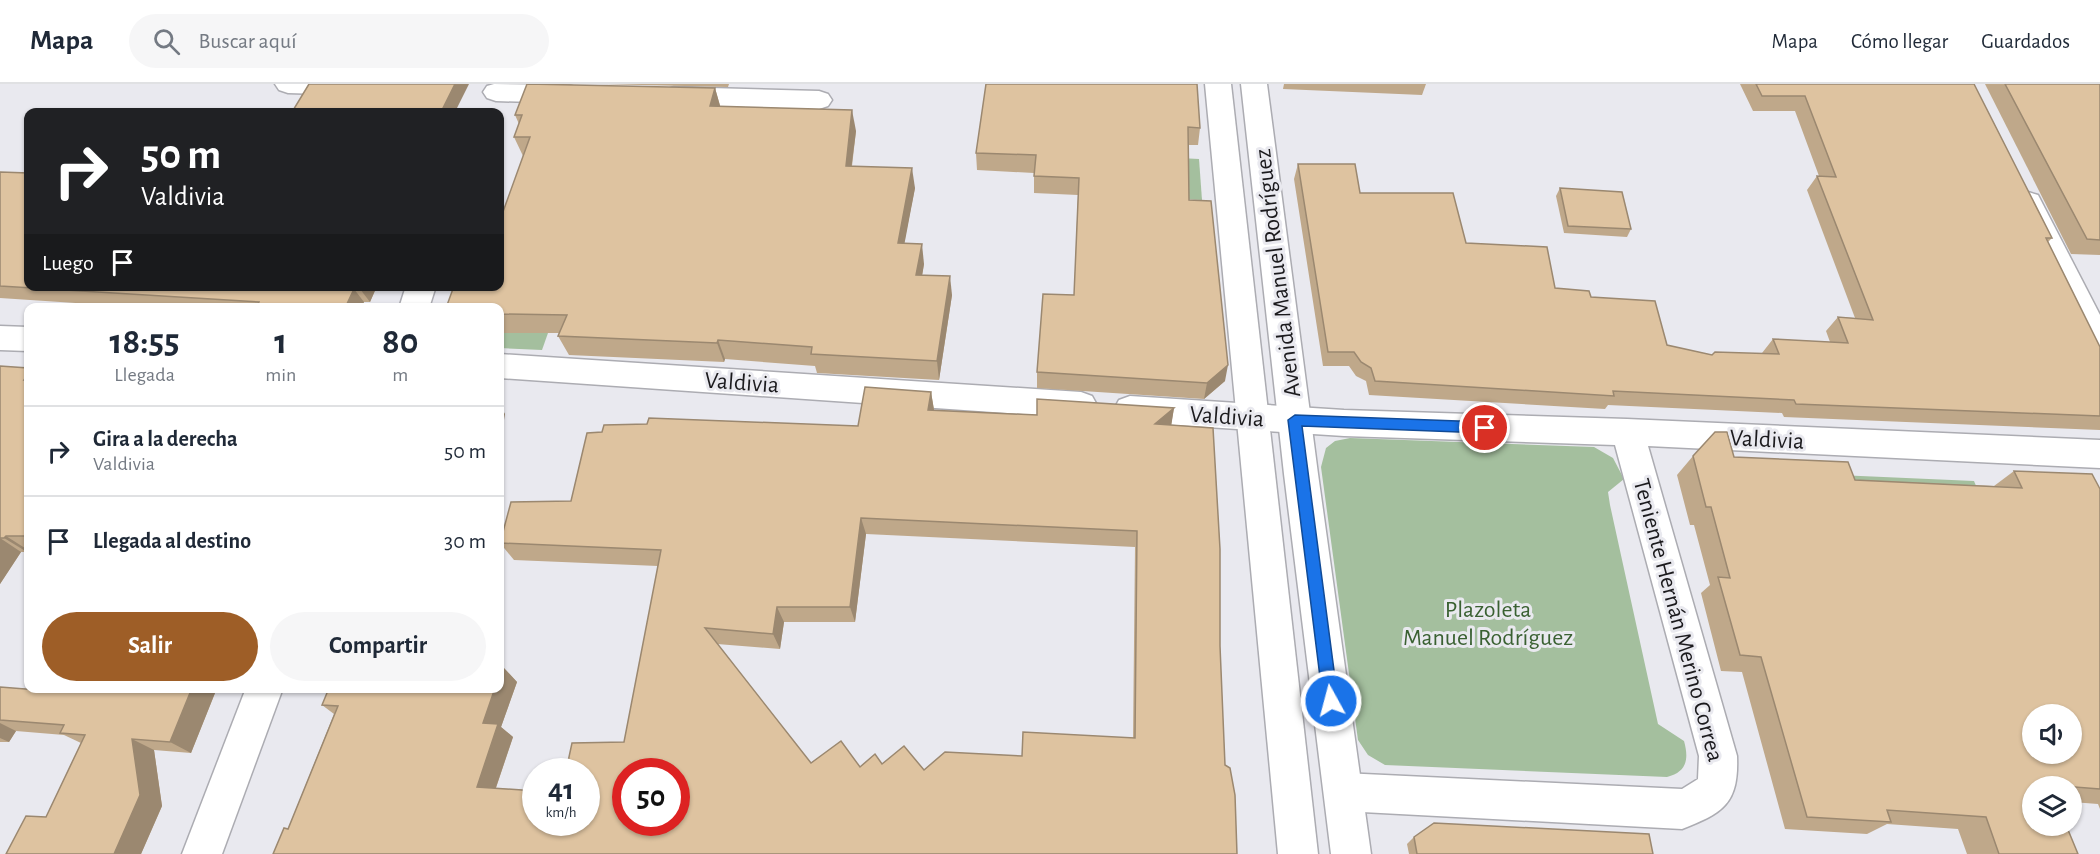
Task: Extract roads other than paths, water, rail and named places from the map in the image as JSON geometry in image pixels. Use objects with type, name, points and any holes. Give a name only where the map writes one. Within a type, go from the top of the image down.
[{"type":"street","points":[[288,84],[375,86]]},
{"type":"street","name":"Avenida Manuel Rodríguez","points":[[1218,84],[1298,854]]},
{"type":"street","name":"Avenida Manuel Rodríguez","points":[[1254,84],[1351,854]]},
{"type":"street","points":[[494,96],[592,94]]},
{"type":"street","points":[[652,96],[819,100]]},
{"type":"street","points":[[2016,178],[2100,345]]},
{"type":"street","points":[[0,338],[24,339]]},
{"type":"street","name":"Valdivia","points":[[504,366],[981,390],[1295,420],[1627,432],[2100,454]]},
{"type":"street","name":"Teniente Hernán Merino Correa","points":[[1343,792],[1682,809],[1700,803],[1712,794],[1719,777],[1718,756],[1627,432]]},
{"type":"street","points":[[202,854],[263,693]]},
{"type":"park label","name":"Plazoleta Manuel Rodríguez","points":[[1488,623]]}]
